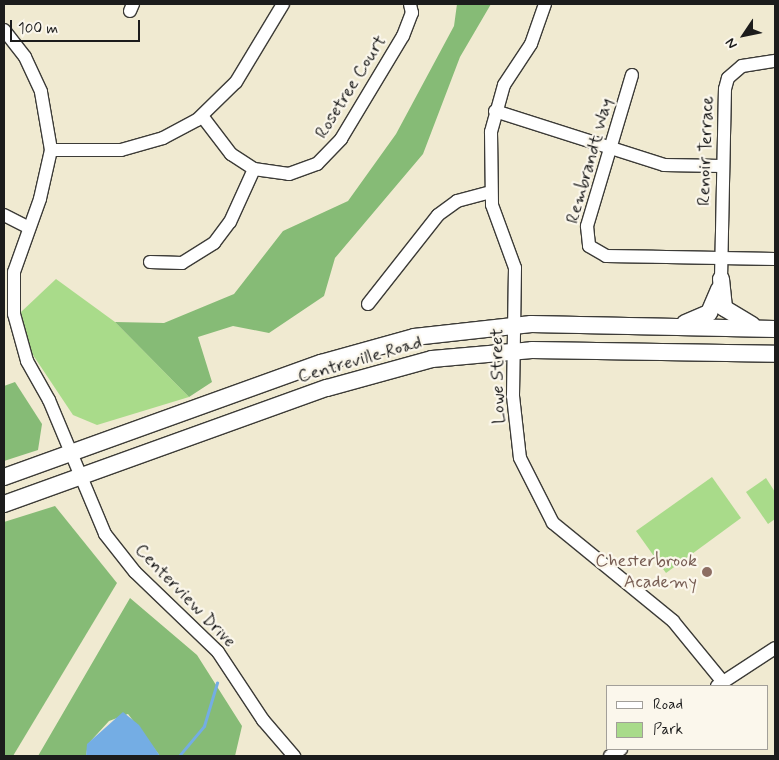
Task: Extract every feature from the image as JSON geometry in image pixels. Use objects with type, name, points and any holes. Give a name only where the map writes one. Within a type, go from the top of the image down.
[{"type":"main road","points":[[678,326],[709,313],[721,279]]},
{"type":"main road","points":[[721,279],[729,314],[770,328]]},
{"type":"main road","name":"Centreville Road","points":[[4,477],[351,353],[447,331],[514,324],[770,328]]},
{"type":"main road","name":"Centreville Road","points":[[4,504],[382,370],[460,355],[514,351],[775,354]]},
{"type":"street","points":[[4,30],[24,57],[41,92],[51,150],[102,152],[137,146],[202,116],[236,82],[283,4]]},
{"type":"street","name":"Rosetree Court","points":[[202,116],[231,154],[254,169],[275,174],[298,172],[333,150],[403,36],[412,13],[410,4]]},
{"type":"street","name":"Lowe Street","points":[[545,4],[531,44],[504,85],[495,111],[490,192],[516,268],[514,351],[517,440],[526,474],[544,510],[570,540],[673,621],[720,684]]},
{"type":"street","name":"Renoir Terrace","points":[[721,279],[722,166],[728,78],[747,64],[775,61]]},
{"type":"street","name":"Rembrandt Way","points":[[632,75],[612,148],[586,226],[593,251],[606,256],[721,260],[775,258]]},
{"type":"street","points":[[495,111],[664,165],[722,166]]},
{"type":"street","name":"Centerview Drive","points":[[51,150],[44,188],[28,227],[14,272],[9,314],[27,361],[49,400],[78,479],[100,526],[123,559],[198,630],[294,756]]},
{"type":"street","points":[[150,262],[182,263],[214,244],[230,222],[254,169]]},
{"type":"street","points":[[368,304],[438,215],[457,201],[490,192]]},
{"type":"street","points":[[4,215],[28,227]]},
{"type":"street","points":[[720,684],[775,648]]},
{"type":"green space","points":[[457,4],[491,4],[460,57],[423,154],[335,258],[324,296],[269,333],[233,326],[198,337],[212,382],[189,397],[115,322],[164,323],[234,294],[283,231],[348,201],[396,134],[454,26]]},
{"type":"green space","points":[[56,279],[115,322],[189,397],[97,425],[73,415],[29,349],[21,312]]},
{"type":"green space","points":[[15,382],[42,424],[38,450],[4,461],[4,386]]},
{"type":"green space","points":[[712,477],[741,518],[666,573],[636,531]]},
{"type":"green space","points":[[766,478],[775,492],[775,519],[768,524],[746,492]]},
{"type":"green space","points":[[55,506],[117,583],[13,756],[4,756],[4,522]]},
{"type":"green space","points":[[130,598],[197,655],[242,726],[235,756],[160,756],[128,714],[109,721],[88,744],[86,756],[38,756]]},
{"type":"water","points":[[123,712],[139,725],[160,756],[86,756],[87,744]]},
{"type":"waterway","points":[[179,756],[204,726],[217,683]]},
{"type":"place","name":"Chesterbrook Academy","points":[[707,572]]}]
